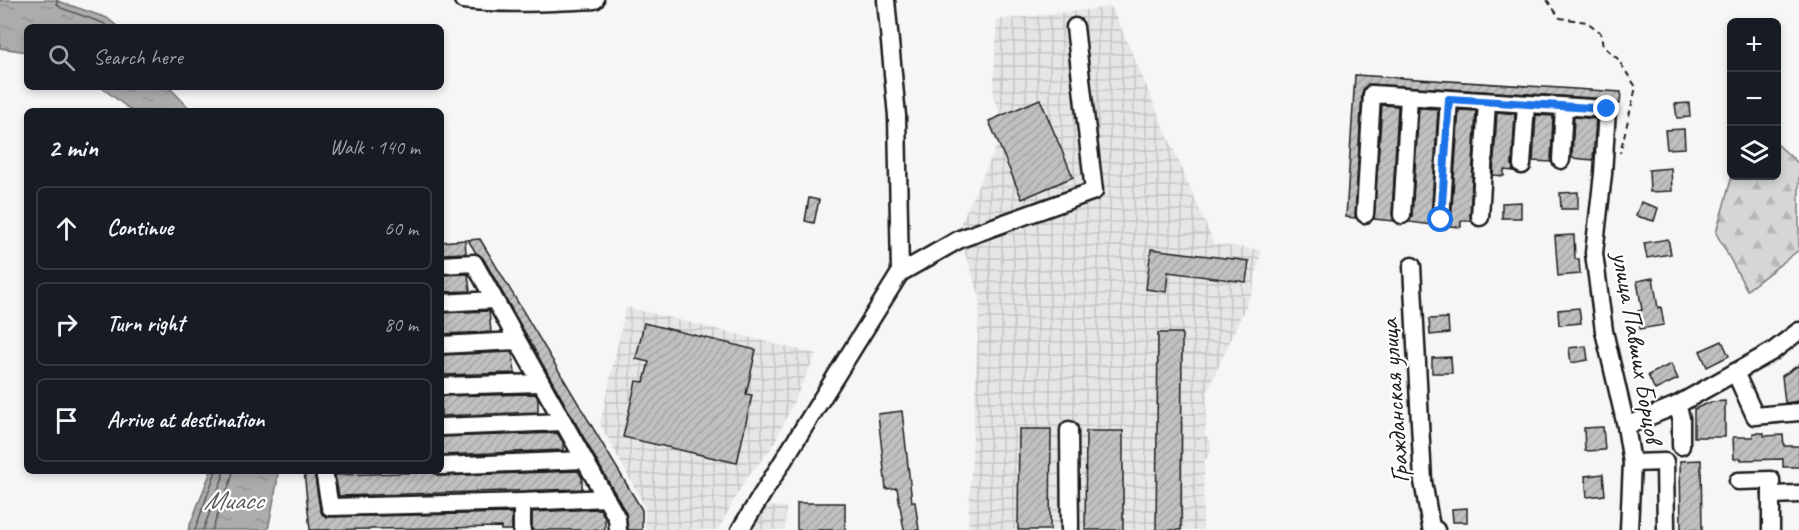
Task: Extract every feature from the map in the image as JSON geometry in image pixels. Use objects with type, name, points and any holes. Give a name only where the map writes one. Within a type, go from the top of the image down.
[{"type":"street","points":[[463,0],[523,3],[595,0]]},
{"type":"street","points":[[885,0],[897,116],[900,273]]},
{"type":"street","points":[[740,530],[900,273],[960,239],[1094,191],[1075,27]]},
{"type":"street","points":[[1365,214],[1372,94],[1564,107],[1561,160]]},
{"type":"street","points":[[1402,215],[1409,97]]},
{"type":"street","points":[[1441,220],[1449,99]]},
{"type":"street","points":[[1480,217],[1487,102]]},
{"type":"street","points":[[1522,165],[1526,104]]},
{"type":"street","name":"улица Павших Борцов","points":[[1564,107],[1607,109],[1603,174],[1594,253],[1604,331],[1626,426],[1632,463],[1629,530]]},
{"type":"street","points":[[444,265],[474,263],[617,518],[618,530]]},
{"type":"street","name":"Гражданская улица","points":[[1412,266],[1423,481],[1431,527],[1436,530]]},
{"type":"street","points":[[444,303],[494,300]]},
{"type":"street","points":[[1626,426],[1677,405],[1773,351],[1799,331]]},
{"type":"street","points":[[444,345],[517,341]]},
{"type":"street","points":[[1735,372],[1755,416],[1799,412]]},
{"type":"street","points":[[444,386],[540,382]]},
{"type":"street","points":[[1677,405],[1681,418],[1681,446]]},
{"type":"street","points":[[444,427],[563,422]]},
{"type":"street","points":[[1070,430],[1070,530]]},
{"type":"street","points":[[444,466],[584,460]]},
{"type":"street","points":[[1632,463],[1665,462],[1666,530]]},
{"type":"street","points":[[324,474],[330,507],[606,498]]},
{"type":"street","points":[[1738,481],[1799,494]]},
{"type":"street","points":[[1771,487],[1771,530]]},
{"type":"street","points":[[522,502],[522,530]]},
{"type":"path","points":[[1547,0],[1560,18],[1587,22],[1600,32],[1603,46],[1617,58],[1636,87],[1620,153]]},
{"type":"shaded area","points":[[1112,7],[1213,244],[1261,250],[1253,290],[1207,392],[1205,435],[1211,442],[1210,453],[1204,462],[1203,530],[968,530],[980,297],[957,231],[997,145],[988,121],[1001,114],[993,98],[997,20]]},
{"type":"shaded area","points":[[626,307],[816,354],[772,448],[746,478],[718,530],[645,530],[645,507],[600,424]]},
{"type":"shaded area","points":[[763,506],[786,507],[785,530],[748,530]]},
{"type":"green space","points":[[1781,148],[1799,164],[1799,250],[1747,290],[1716,233],[1731,180],[1781,180]]},
{"type":"water","points":[[0,0],[55,0],[107,18],[114,24],[24,24],[24,52],[0,48]]},
{"type":"water","points":[[105,90],[172,90],[189,108],[128,108]]},
{"type":"water","name":"Миасс","points":[[210,474],[278,474],[268,530],[188,530]]},
{"type":"building","points":[[1355,75],[1621,92],[1620,104],[1608,99],[1368,84],[1362,93],[1355,218],[1346,217]]},
{"type":"building","points":[[1040,99],[1073,177],[1022,199],[989,121]]},
{"type":"building","points":[[1689,103],[1690,117],[1677,118],[1675,104]]},
{"type":"building","points":[[1382,105],[1398,106],[1392,214],[1394,221],[1374,219]]},
{"type":"building","points":[[1419,108],[1438,109],[1432,225],[1409,222],[1412,216]]},
{"type":"building","points":[[1459,110],[1476,111],[1471,221],[1461,221],[1461,227],[1449,226]]},
{"type":"building","points":[[1497,112],[1515,114],[1513,171],[1504,170],[1504,176],[1493,175]]},
{"type":"building","points":[[1536,115],[1553,116],[1551,162],[1533,161]]},
{"type":"building","points":[[1574,117],[1596,119],[1593,160],[1572,158]]},
{"type":"building","points":[[1684,129],[1685,148],[1667,149],[1665,130]]},
{"type":"building","points":[[1671,168],[1672,191],[1650,192],[1649,170]]},
{"type":"building","points":[[1578,192],[1578,209],[1561,209],[1560,193]]},
{"type":"building","points":[[809,198],[819,200],[814,223],[805,221]]},
{"type":"building","points":[[1521,202],[1521,218],[1502,218],[1502,203]]},
{"type":"building","points":[[1641,202],[1658,208],[1654,221],[1636,216]]},
{"type":"building","points":[[1574,235],[1575,259],[1579,259],[1580,274],[1558,276],[1555,236]]},
{"type":"building","points":[[480,239],[642,510],[642,530],[628,530],[626,513],[483,258],[476,253],[468,240]]},
{"type":"building","points":[[1668,239],[1671,254],[1647,258],[1644,243]]},
{"type":"building","points":[[465,240],[466,253],[444,254],[444,242]]},
{"type":"building","points":[[1151,249],[1249,261],[1246,282],[1168,272],[1166,292],[1146,289]]},
{"type":"building","points":[[468,274],[470,291],[444,292],[444,275]]},
{"type":"building","points":[[1653,278],[1658,308],[1661,307],[1664,325],[1640,329],[1638,311],[1642,310],[1637,281]]},
{"type":"building","points":[[1579,308],[1581,323],[1559,325],[1558,310]]},
{"type":"building","points":[[489,311],[491,332],[444,334],[444,313]]},
{"type":"building","points":[[1448,318],[1449,333],[1430,335],[1429,319]]},
{"type":"building","points":[[644,323],[756,350],[746,394],[752,395],[737,463],[623,437],[636,381],[644,382],[649,362],[636,359]]},
{"type":"building","points":[[1158,333],[1182,333],[1181,530],[1156,530]]},
{"type":"building","points":[[1722,341],[1729,356],[1707,367],[1700,351]]},
{"type":"building","points":[[1586,346],[1588,360],[1571,363],[1569,348]]},
{"type":"building","points":[[512,352],[515,373],[444,375],[444,355]]},
{"type":"building","points":[[1451,357],[1452,373],[1432,373],[1432,358]]},
{"type":"building","points":[[1671,364],[1678,379],[1655,390],[1648,375]]},
{"type":"building","points":[[1799,365],[1799,401],[1785,403],[1782,376]]},
{"type":"building","points":[[535,394],[538,398],[538,412],[444,416],[444,396]]},
{"type":"building","points":[[1725,401],[1725,437],[1694,437],[1694,409],[1711,402]]},
{"type":"building","points":[[902,411],[912,502],[915,502],[919,530],[904,530],[897,488],[886,489],[878,414]]},
{"type":"building","points":[[1603,427],[1605,450],[1585,451],[1584,428]]},
{"type":"building","points":[[1019,429],[1051,429],[1050,530],[1018,530]]},
{"type":"building","points":[[1086,431],[1123,431],[1123,530],[1085,530]]},
{"type":"building","points":[[557,433],[563,442],[563,450],[444,455],[444,437]]},
{"type":"building","points":[[1753,433],[1764,433],[1764,436],[1783,435],[1784,446],[1799,446],[1799,467],[1783,467],[1783,459],[1734,459],[1733,437],[1753,437]]},
{"type":"building","points":[[1701,460],[1702,530],[1681,530],[1680,461]]},
{"type":"building","points":[[578,471],[582,478],[582,489],[339,496],[335,475],[437,474],[441,476]]},
{"type":"building","points":[[304,474],[314,474],[320,509],[326,517],[512,513],[512,530],[501,530],[501,527],[310,530]]},
{"type":"building","points":[[1603,474],[1605,495],[1587,497],[1585,476]]},
{"type":"building","points":[[797,503],[845,503],[845,530],[797,530]]},
{"type":"building","points":[[1467,508],[1467,522],[1453,522],[1452,509]]},
{"type":"building","points":[[600,509],[605,518],[605,530],[532,530],[532,512]]},
{"type":"route","points":[[1441,220],[1449,99],[1607,109]]}]
